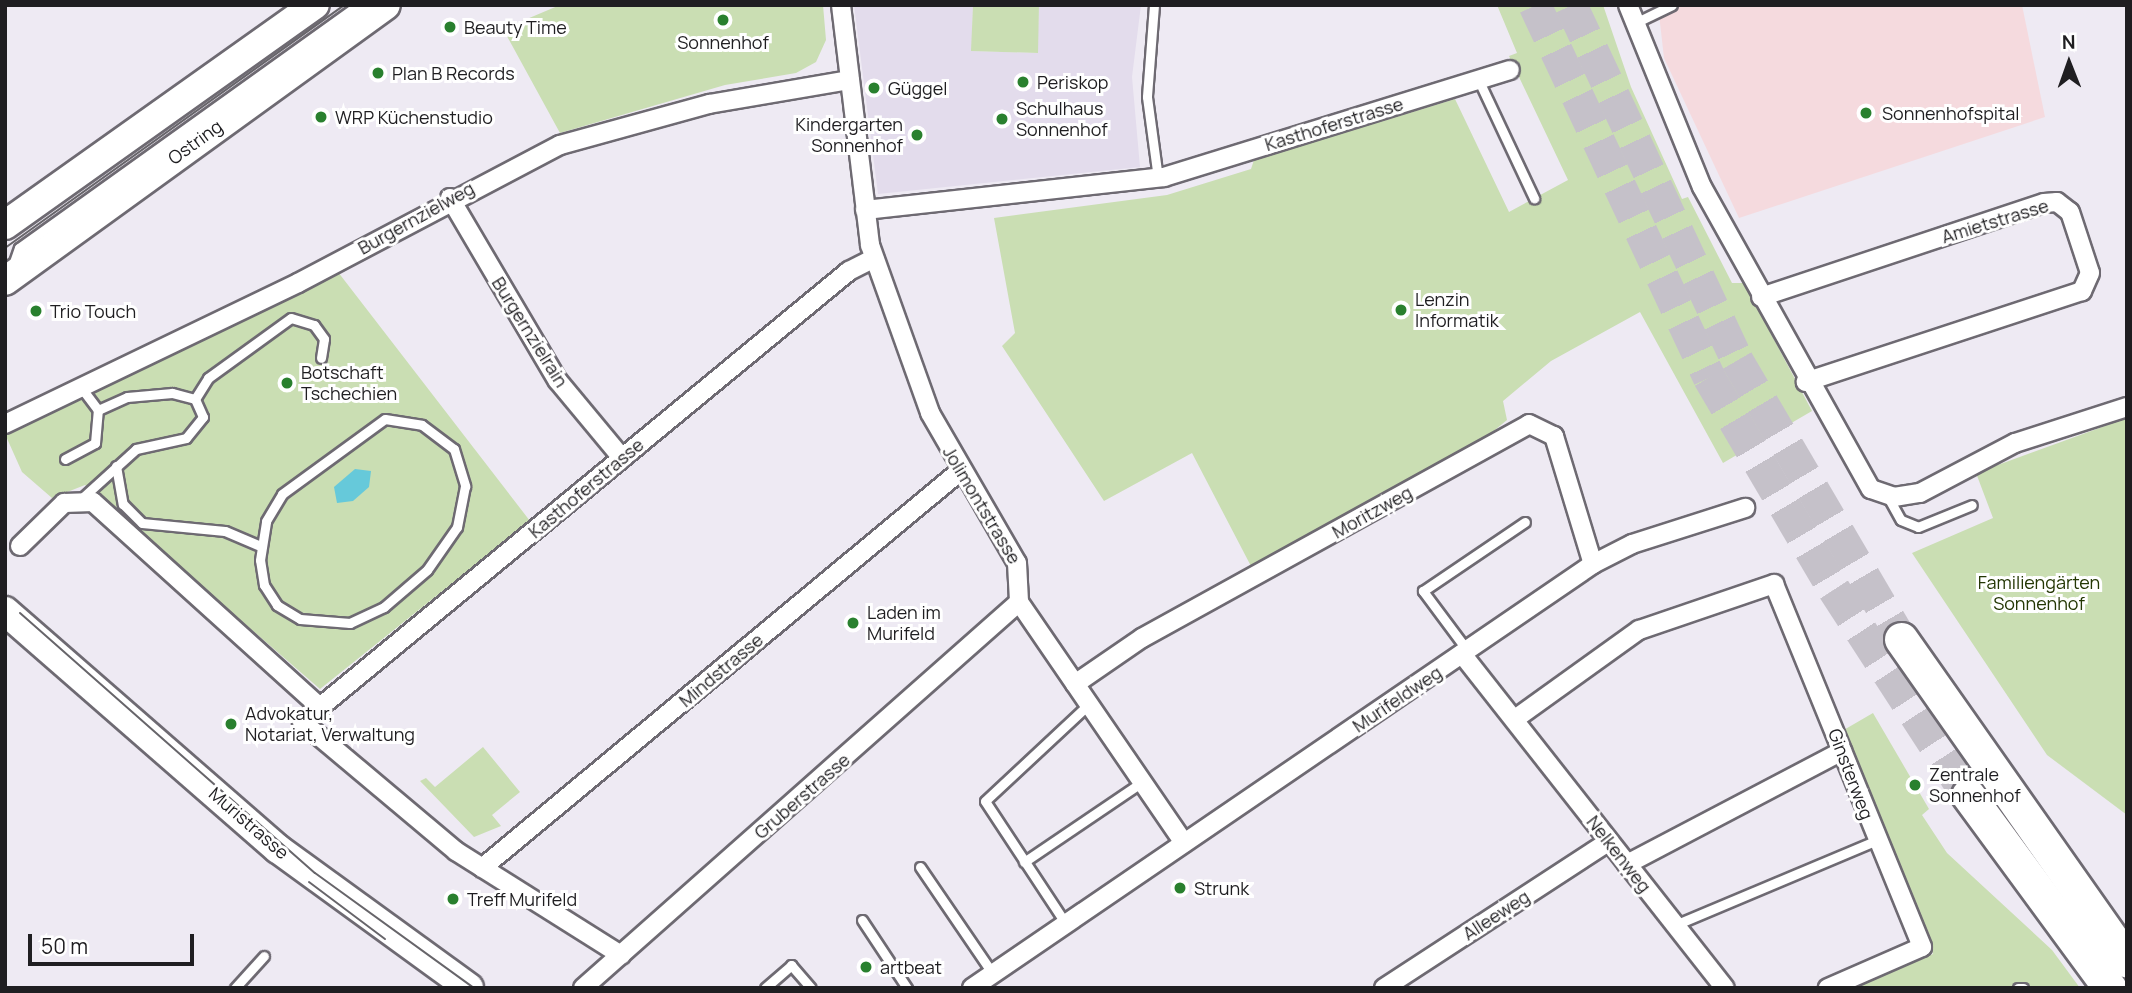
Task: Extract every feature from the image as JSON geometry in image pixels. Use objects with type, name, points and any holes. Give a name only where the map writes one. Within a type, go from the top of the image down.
[{"type":"highway","points":[[1901,639],[1993,779],[2127,961]]},
{"type":"highway","points":[[1968,795],[2110,988]]},
{"type":"main road","points":[[5,225],[315,5]]},
{"type":"main road","name":"Ostring","points":[[6,280],[386,5]]},
{"type":"main road","name":"Muristrasse","points":[[5,589],[10,608],[44,641],[278,849],[469,988]]},
{"type":"street","name":"Jolimontstrasse","points":[[841,5],[865,210],[874,258],[930,414],[959,472],[1017,563],[1019,603]]},
{"type":"street","points":[[1628,5],[1687,158],[1856,472],[1884,495],[1920,493],[2015,443],[2127,407]]},
{"type":"street","name":"Kasthoferstrasse","points":[[865,210],[1158,178],[1510,69]]},
{"type":"street","name":"Burgernzielweg","points":[[5,424],[79,385],[298,283],[450,198],[611,128],[850,80]]},
{"type":"street","name":"Burgernzielrain","points":[[450,198],[558,381],[622,458]]},
{"type":"street","name":"Amietstrasse","points":[[1761,297],[2044,204],[2057,202],[2070,212],[2090,273],[2082,291],[1807,382]]},
{"type":"street","name":"Kasthoferstrasse","points":[[482,868],[302,722],[849,271],[874,258]]},
{"type":"street","name":"Moritzweg","points":[[1075,684],[1142,638],[1530,424],[1554,436],[1593,564]]},
{"type":"street","name":"Mindstrasse","points":[[482,868],[959,472]]},
{"type":"street","points":[[20,546],[64,503],[82,498],[319,706]]},
{"type":"street","name":"Murifeldweg","points":[[972,988],[1593,564],[1632,544],[1745,508]]},
{"type":"street","name":"Ginsterweg","points":[[1515,719],[1639,630],[1774,584],[1922,945],[1910,957],[1828,988]]},
{"type":"street","points":[[1019,603],[1184,843]]},
{"type":"street","name":"Gruberstrasse","points":[[583,988],[1019,603]]},
{"type":"street","name":"Nelkenweg","points":[[1465,652],[1608,842],[1725,988]]},
{"type":"street","points":[[1628,864],[1842,751]]},
{"type":"street","name":"Alleeweg","points":[[1384,988],[1608,842]]},
{"type":"street","points":[[482,868],[621,955]]},
{"type":"lane","points":[[6,280],[19,248],[358,5]]},
{"type":"lane","points":[[1154,5],[1147,74],[1158,178]]},
{"type":"lane","points":[[1634,23],[1672,5]]},
{"type":"lane","points":[[1478,79],[1534,198]]},
{"type":"lane","points":[[195,399],[208,378],[291,317],[308,320],[322,336],[321,358]]},
{"type":"lane","points":[[65,459],[94,443],[99,410],[79,385]]},
{"type":"lane","points":[[99,410],[141,394],[195,399]]},
{"type":"lane","points":[[82,498],[116,466],[148,443],[194,434],[203,417],[195,399]]},
{"type":"lane","points":[[386,419],[432,430],[462,465],[462,514],[449,542],[413,584],[369,615],[333,624],[287,613],[264,585],[261,546],[282,494],[386,419]]},
{"type":"lane","points":[[116,466],[123,504],[142,523],[225,531],[261,546]]},
{"type":"lane","points":[[1884,495],[1901,520],[1918,527],[1972,505]]},
{"type":"lane","points":[[1465,652],[1423,591],[1525,522]]},
{"type":"lane","points":[[1066,924],[1024,862],[986,798],[1089,704]]},
{"type":"lane","points":[[1024,862],[1142,782]]},
{"type":"lane","points":[[1674,925],[1877,840]]},
{"type":"lane","points":[[920,867],[993,974]]},
{"type":"lane","points":[[862,920],[907,988]]},
{"type":"lane","points":[[236,988],[264,956]]},
{"type":"lane","points":[[765,988],[791,965],[811,988]]},
{"type":"shaded area","name":"Schulhaus Sonnenhof","points":[[854,5],[973,5],[972,51],[1037,53],[1039,5],[1141,5],[1132,77],[1140,167],[878,194]]},
{"type":"shaded area","name":"Sonnenhofspital","points":[[1658,5],[2022,5],[2045,117],[1739,218],[1664,58]]},
{"type":"green space","points":[[560,5],[823,5],[826,40],[816,62],[796,73],[725,85],[560,133],[503,29]]},
{"type":"green space","points":[[973,5],[1039,5],[1038,53],[971,51]]},
{"type":"green space","points":[[1497,5],[1603,5],[1631,87],[1682,199],[1688,197],[1732,283],[1744,283],[1812,411],[1723,463],[1640,312],[1551,361],[1503,401],[1507,420],[1467,453],[1253,570],[1192,453],[1104,501],[1002,346],[1015,333],[994,218],[1167,195],[1251,169],[1254,160],[1455,99],[1509,212],[1568,180],[1509,56],[1517,53]]},
{"type":"green space","points":[[338,272],[530,521],[320,689],[85,485],[52,498],[22,472],[5,434]]},
{"type":"green space","name":"Familiengärten Sonnenhof","points":[[2127,418],[2127,815],[2047,755],[1912,553],[1993,518],[1976,473]]},
{"type":"green space","points":[[1873,713],[1929,809],[1922,815],[1947,853],[2052,950],[2080,988],[1844,988],[1933,954],[1842,731]]},
{"type":"green space","points":[[483,747],[520,792],[492,815],[501,826],[474,837],[420,781],[426,778],[435,787]]},
{"type":"water","points":[[355,469],[371,471],[369,487],[353,501],[337,503],[334,487]]},
{"type":"tunnel","points":[[1535,5],[1709,377],[1834,589],[1968,795]]},
{"type":"tunnel","points":[[1571,5],[1737,360],[1901,639]]},
{"type":"tram line","points":[[5,248],[345,5]]},
{"type":"tram line","points":[[20,613],[315,873],[474,988]]},
{"type":"tram line","points":[[309,882],[385,939]]},
{"type":"place","name":"Sonnenhof","points":[[723,20]]},
{"type":"place","name":"Beauty Time","points":[[450,27]]},
{"type":"place","name":"Plan B Records","points":[[378,73]]},
{"type":"place","name":"Periskop","points":[[1023,82]]},
{"type":"place","name":"Güggel","points":[[874,88]]},
{"type":"place","name":"Sonnenhofspital","points":[[1866,113]]},
{"type":"place","name":"WRP Küchenstudio","points":[[321,117]]},
{"type":"place","name":"Schulhaus Sonnenhof","points":[[1002,119]]},
{"type":"place","name":"Kindergarten Sonnenhof","points":[[917,135]]},
{"type":"place","name":"Lenzin Informatik","points":[[1401,310]]},
{"type":"place","name":"Trio Touch","points":[[36,311]]},
{"type":"place","name":"Botschaft Tschechien","points":[[287,383]]},
{"type":"place","name":"Laden im Murifeld","points":[[853,623]]},
{"type":"place","name":"Advokatur, Notariat, Verwaltung","points":[[231,724]]},
{"type":"place","name":"Zentrale Sonnenhof","points":[[1915,785]]},
{"type":"place","name":"Strunk","points":[[1180,888]]},
{"type":"place","name":"Treff Murifeld","points":[[453,899]]},
{"type":"place","name":"artbeat","points":[[866,967]]}]
